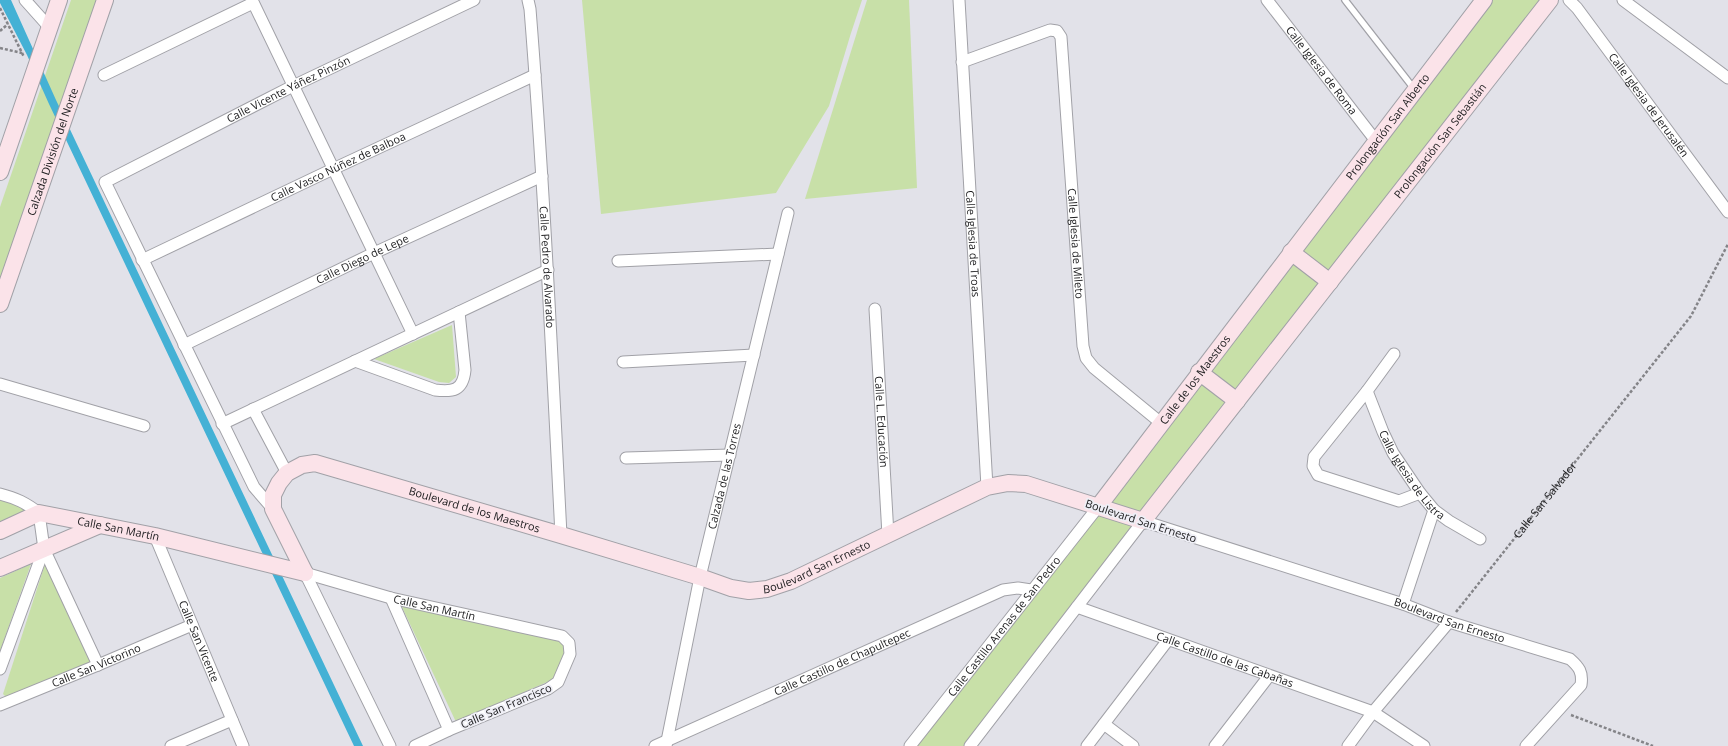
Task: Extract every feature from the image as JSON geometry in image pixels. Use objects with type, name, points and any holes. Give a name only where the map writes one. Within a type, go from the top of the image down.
[{"type":"main road","points":[[0,172],[59,0]]},
{"type":"main road","name":"Calzada División del Norte","points":[[0,304],[105,0]]},
{"type":"main road","name":"Prolongación San Alberto","points":[[1291,252],[1484,0]]},
{"type":"main road","name":"Prolongación San Sebastián","points":[[1330,282],[1550,0]]},
{"type":"main road","points":[[1143,521],[1330,282],[1291,252]]},
{"type":"main road","name":"Calle de los Maestros","points":[[1098,507],[1291,252]]},
{"type":"main road","points":[[1199,372],[1237,401]]},
{"type":"main road","name":"Boulevard de los Maestros","points":[[273,509],[273,495],[279,482],[287,473],[302,465],[315,463],[561,534],[700,577]]},
{"type":"main road","name":"Boulevard San Ernesto","points":[[700,577],[731,588],[749,591],[767,589],[791,581],[988,487],[1008,483],[1026,484],[1143,521]]},
{"type":"main road","points":[[273,509],[304,573]]},
{"type":"main road","points":[[0,531],[39,513]]},
{"type":"main road","name":"Calle San Martín","points":[[39,513],[156,536],[304,573]]},
{"type":"main road","points":[[0,568],[100,525]]},
{"type":"street","points":[[26,0],[50,28]]},
{"type":"street","name":"Calle Vicente Yáñez Pinzón","points":[[142,260],[105,182],[293,86],[474,0]]},
{"type":"street","name":"Calle Pedro de Alvarado","points":[[528,0],[535,75],[548,270],[561,534]]},
{"type":"street","name":"Calle Iglesia de Troas","points":[[959,0],[988,487]]},
{"type":"street","name":"Calle Iglesia de Roma","points":[[1268,0],[1376,141]]},
{"type":"street","name":"Calle Iglesia de Jerusalén","points":[[1569,0],[1577,8],[1728,212]]},
{"type":"street","points":[[1624,0],[1728,78]]},
{"type":"street","points":[[104,75],[252,1],[413,334]]},
{"type":"street","name":"Calle Iglesia de Mileto","points":[[962,62],[1050,30],[1057,31],[1061,37],[1083,346],[1086,358],[1094,368],[1161,423]]},
{"type":"street","name":"Calle Vasco Núñez de Balboa","points":[[142,260],[535,75]]},
{"type":"street","name":"Calle Diego de Lepe","points":[[184,345],[374,253],[542,176]]},
{"type":"street","name":"Calzada de las Torres","points":[[666,743],[700,577],[788,213]]},
{"type":"street","points":[[618,261],[778,254]]},
{"type":"street","points":[[142,260],[254,487],[273,509]]},
{"type":"street","points":[[222,424],[548,270]]},
{"type":"street","name":"Calle L. Educación","points":[[875,309],[888,535]]},
{"type":"street","points":[[356,361],[435,390],[448,391],[458,388],[464,380],[465,370],[459,312]]},
{"type":"street","points":[[1394,354],[1367,391],[1314,457],[1313,466],[1318,474],[1399,501],[1420,493]]},
{"type":"street","points":[[623,362],[754,355]]},
{"type":"street","points":[[0,384],[144,426]]},
{"type":"street","name":"Calle Iglesia de Listra","points":[[1367,391],[1393,453],[1420,493],[1434,510],[1449,521],[1480,539]]},
{"type":"street","points":[[253,409],[287,473]]},
{"type":"street","points":[[626,458],[730,455]]},
{"type":"street","name":"Calle San Martín","points":[[0,494],[26,503],[39,513]]},
{"type":"street","name":"Calle Castillo Arenas de San Pedro","points":[[910,746],[1031,590],[1098,507]]},
{"type":"street","points":[[1403,604],[1434,510]]},
{"type":"street","points":[[39,513],[44,549],[98,665]]},
{"type":"street","points":[[970,746],[1143,521]]},
{"type":"street","name":"Boulevard San Ernesto","points":[[1143,521],[1403,604],[1448,622],[1570,660],[1578,666],[1582,676],[1581,685],[1558,710]]},
{"type":"street","name":"Calle San Vicente","points":[[156,536],[243,746]]},
{"type":"street","points":[[0,669],[44,549]]},
{"type":"street","points":[[304,573],[392,598]]},
{"type":"street","points":[[304,573],[390,746]]},
{"type":"street","name":"Calle Castillo de Chapultepec","points":[[655,746],[666,743],[1003,590],[1018,588],[1031,590]]},
{"type":"street","name":"Calle San Martín","points":[[392,598],[562,636],[568,643]]},
{"type":"street","name":"Calle San Martín","points":[[392,598],[449,730]]},
{"type":"street","name":"Calle Castillo de las Cabañas","points":[[1077,607],[1373,712],[1424,746]]},
{"type":"street","points":[[1348,746],[1373,712],[1448,622]]},
{"type":"street","name":"Calle San Victorino","points":[[0,705],[98,665],[192,624]]},
{"type":"street","points":[[1087,746],[1168,640]]},
{"type":"street","name":"Calle San Francisco","points":[[415,746],[449,730],[548,689],[558,682],[570,654],[568,643]]},
{"type":"street","points":[[1215,746],[1269,676]]},
{"type":"street","points":[[1526,746],[1558,710]]},
{"type":"street","points":[[171,746],[232,720]]},
{"type":"street","points":[[1104,724],[1133,746]]},
{"type":"lane","points":[[1345,0],[1415,90]]},
{"type":"path","points":[[0,8],[34,75]]},
{"type":"path","points":[[0,31],[8,24]]},
{"type":"path","points":[[0,48],[22,53]]},
{"type":"path","name":"Calle San Salvador","points":[[1448,622],[1691,316],[1728,244]]},
{"type":"path","points":[[1558,710],[1653,746]]},
{"type":"green space","points":[[71,0],[99,0],[0,285],[0,207]]},
{"type":"green space","points":[[582,0],[862,0],[829,106],[776,193],[601,214]]},
{"type":"green space","points":[[867,0],[909,0],[917,188],[805,199]]},
{"type":"green space","points":[[1490,0],[1543,0],[967,746],[916,746]]},
{"type":"green space","points":[[452,325],[456,377],[449,383],[439,382],[374,359]]},
{"type":"green space","points":[[0,497],[28,510],[0,522]]},
{"type":"green space","points":[[46,561],[92,663],[6,697],[3,694]]},
{"type":"green space","points":[[31,564],[0,651],[0,578]]},
{"type":"green space","points":[[401,605],[558,640],[564,645],[564,655],[554,679],[456,722]]},
{"type":"water","points":[[0,0],[11,0],[56,100],[363,746],[354,746],[27,55],[0,3]]}]
